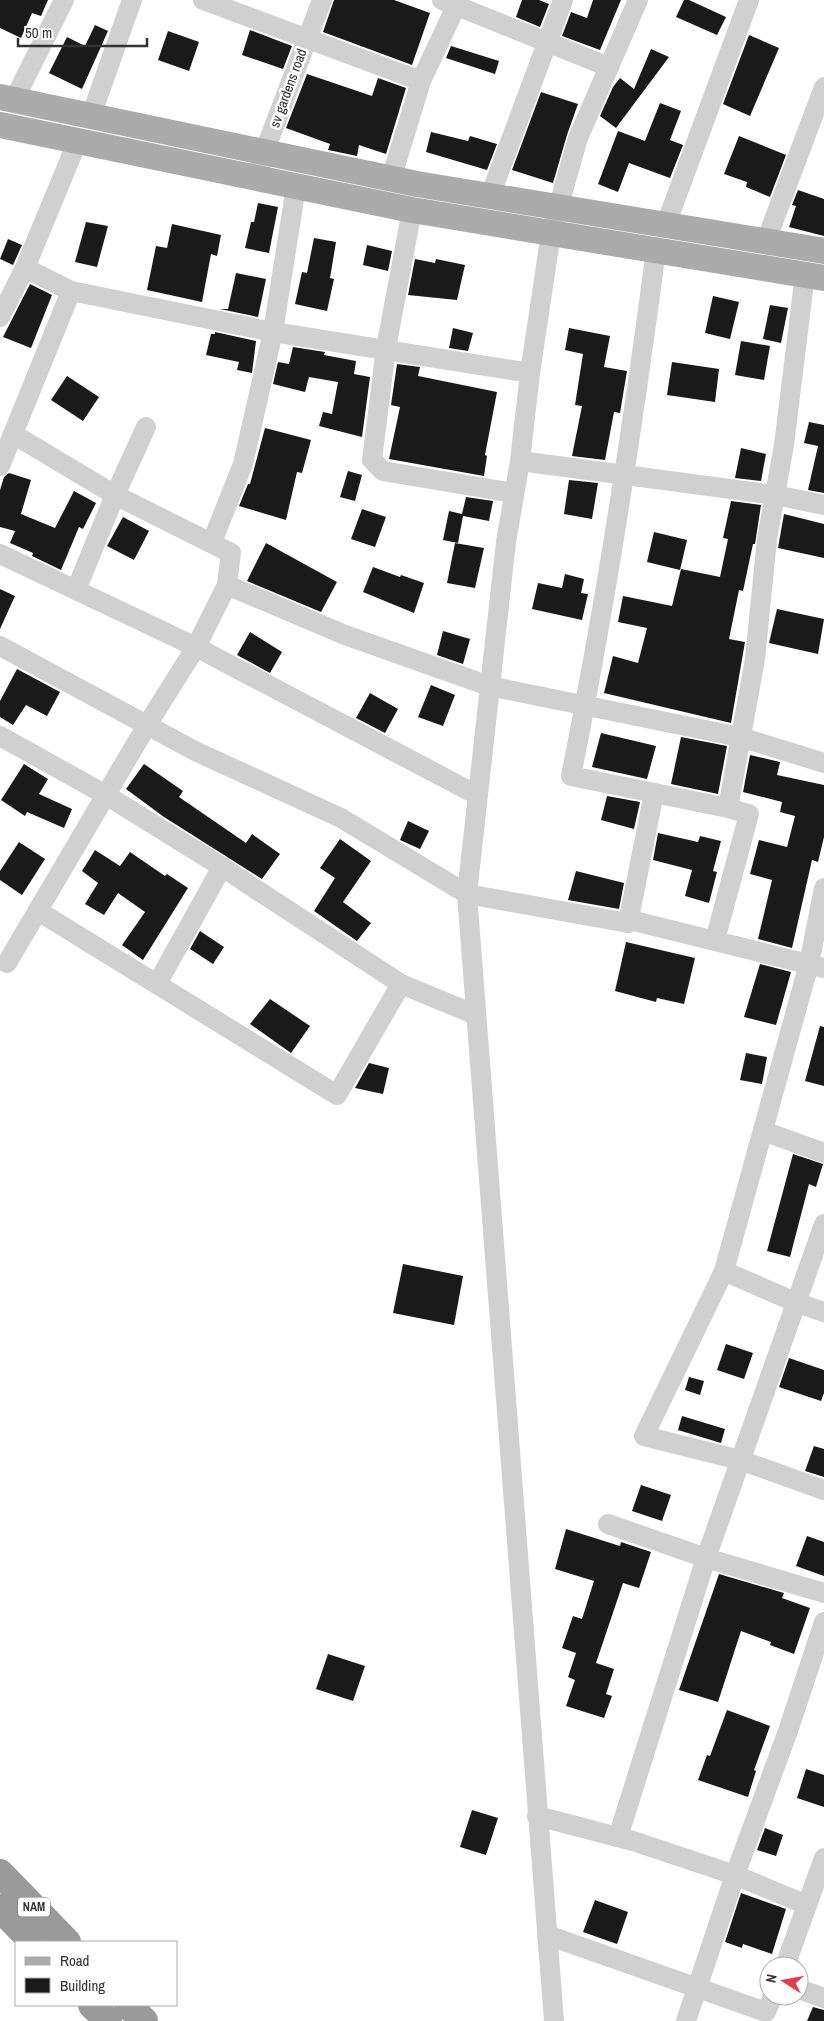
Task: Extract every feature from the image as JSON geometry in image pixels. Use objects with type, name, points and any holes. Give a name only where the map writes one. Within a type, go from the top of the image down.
[{"type":"highway","name":"NAM","points":[[0,1873],[66,1941]]},
{"type":"highway","name":"NAM","points":[[0,1908],[32,1941]]},
{"type":"highway","points":[[93,2006],[108,2021]]},
{"type":"highway","points":[[129,2006],[144,2021]]},
{"type":"main road","points":[[7,99],[90,116],[261,165],[296,187],[412,210],[552,233],[660,239],[766,241],[824,252]]},
{"type":"main road","points":[[0,124],[78,140],[261,165],[392,179],[557,208],[660,239],[814,276]]},
{"type":"street","points":[[7,99],[64,0]]},
{"type":"street","points":[[90,116],[132,0]]},
{"type":"street","points":[[203,0],[421,81]]},
{"type":"street","name":"sv gardens road","points":[[261,165],[322,0]]},
{"type":"street","points":[[490,196],[563,0]]},
{"type":"street","points":[[554,2021],[466,894],[506,542],[520,461],[530,373],[552,233],[557,208],[578,138],[638,0]]},
{"type":"street","points":[[715,940],[749,814],[728,808],[570,776],[585,706],[660,239],[749,0]]},
{"type":"street","points":[[392,179],[421,81],[452,2],[546,44],[609,67]]},
{"type":"street","points":[[766,241],[824,87]]},
{"type":"street","points":[[0,318],[25,268],[78,140]]},
{"type":"street","points":[[212,542],[243,464],[273,332],[296,187]]},
{"type":"street","points":[[412,210],[386,348],[372,460],[383,471],[514,492]]},
{"type":"street","points":[[25,268],[71,291],[273,332],[386,348],[530,373]]},
{"type":"street","points":[[728,808],[755,659],[767,540],[814,276]]},
{"type":"street","points":[[0,466],[71,291]]},
{"type":"street","points":[[76,590],[115,495],[146,427]]},
{"type":"street","points":[[7,963],[147,725],[196,647],[227,585],[231,552],[115,495],[13,434]]},
{"type":"street","points":[[520,461],[775,495],[824,505]]},
{"type":"street","points":[[0,554],[196,647],[477,795]]},
{"type":"street","points":[[227,585],[345,635],[489,686],[740,737],[824,763]]},
{"type":"street","points":[[0,646],[195,751],[340,818],[466,894],[628,923],[634,921],[817,966]]},
{"type":"street","points":[[0,736],[106,794],[401,984],[476,1015]]},
{"type":"street","points":[[628,923],[654,793]]},
{"type":"street","points":[[156,984],[222,867]]},
{"type":"street","points":[[824,888],[817,966],[763,1131],[724,1271],[644,1436],[740,1460],[824,1490]]},
{"type":"street","points":[[38,911],[337,1094],[401,984]]},
{"type":"street","points":[[763,1131],[824,1153]]},
{"type":"street","points":[[618,1837],[706,1558],[824,1224]]},
{"type":"street","points":[[724,1271],[797,1303],[824,1312]]},
{"type":"street","points":[[608,1524],[706,1558],[824,1592]]},
{"type":"street","points":[[686,2021],[735,1875],[788,1731],[824,1622]]},
{"type":"street","points":[[537,1816],[618,1837],[735,1875],[807,1905]]},
{"type":"street","points":[[789,1956],[824,1858]]},
{"type":"street","points":[[547,1935],[698,1988],[768,2010]]},
{"type":"street","points":[[809,1993],[824,1998]]},
{"type":"building","points":[[0,0],[48,0],[41,16],[32,13],[21,38],[0,28]]},
{"type":"building","points":[[334,0],[394,0],[430,13],[412,65],[323,32]]},
{"type":"building","points":[[522,0],[539,0],[549,4],[540,27],[516,17]]},
{"type":"building","points":[[593,0],[621,0],[600,50],[562,36],[571,12],[587,18]]},
{"type":"building","points":[[684,0],[689,0],[726,17],[717,35],[676,17]]},
{"type":"building","points":[[95,25],[108,31],[82,89],[49,73],[67,37],[85,46]]},
{"type":"building","points":[[250,30],[292,46],[283,69],[242,55]]},
{"type":"building","points":[[168,31],[199,42],[189,71],[158,60]]},
{"type":"building","points":[[749,35],[779,48],[750,116],[723,104]]},
{"type":"building","points":[[451,46],[499,61],[495,74],[446,58]]},
{"type":"building","points":[[651,49],[669,57],[616,128],[600,116],[613,87],[620,78],[634,89]]},
{"type":"building","points":[[307,74],[372,96],[378,78],[406,88],[386,154],[359,145],[357,156],[328,150],[330,144],[286,128]]},
{"type":"building","points":[[541,92],[578,104],[553,183],[512,170]]},
{"type":"building","points":[[660,103],[681,111],[670,140],[683,145],[670,178],[629,163],[618,192],[598,184],[618,131],[645,141]]},
{"type":"building","points":[[431,132],[468,141],[470,136],[497,144],[487,170],[426,152]]},
{"type":"building","points":[[739,136],[786,155],[770,197],[746,187],[747,182],[724,174]]},
{"type":"building","points":[[798,190],[824,199],[824,236],[789,227],[796,206],[792,205]]},
{"type":"building","points":[[258,203],[278,207],[269,253],[245,248]]},
{"type":"building","points":[[86,222],[108,226],[97,267],[75,262]]},
{"type":"building","points":[[172,224],[221,235],[217,256],[211,254],[202,302],[147,290],[156,246],[167,248]]},
{"type":"building","points":[[314,238],[336,242],[330,278],[334,279],[327,311],[295,304],[302,272],[307,273]]},
{"type":"building","points":[[8,239],[22,245],[13,265],[0,259]]},
{"type":"building","points":[[367,245],[392,251],[388,271],[363,265]]},
{"type":"building","points":[[415,259],[435,263],[436,259],[465,265],[457,300],[408,295]]},
{"type":"building","points":[[236,273],[266,279],[258,317],[220,309],[228,309]]},
{"type":"building","points":[[30,284],[52,295],[31,348],[3,337]]},
{"type":"building","points":[[713,296],[739,302],[730,339],[705,333]]},
{"type":"building","points":[[770,305],[788,308],[781,343],[763,339]]},
{"type":"building","points":[[453,328],[473,333],[468,351],[449,348]]},
{"type":"building","points":[[569,328],[610,336],[604,367],[627,371],[620,413],[614,412],[605,460],[572,456],[582,406],[575,405],[583,354],[565,350]]},
{"type":"building","points":[[215,332],[256,341],[252,373],[237,370],[239,362],[206,355],[211,334],[215,334]]},
{"type":"building","points":[[741,341],[770,346],[764,380],[735,375]]},
{"type":"building","points":[[293,347],[325,352],[324,355],[356,361],[354,374],[370,377],[362,437],[319,426],[323,412],[332,414],[338,382],[309,377],[305,392],[273,384],[278,362],[289,364]]},
{"type":"building","points":[[672,362],[719,369],[715,402],[667,395]]},
{"type":"building","points":[[397,364],[420,367],[418,376],[497,392],[485,455],[487,456],[484,476],[389,459],[400,407],[391,405]]},
{"type":"building","points":[[67,376],[99,397],[83,421],[51,400]]},
{"type":"building","points":[[809,422],[824,425],[824,493],[808,490],[818,446],[804,443]]},
{"type":"building","points":[[265,428],[311,440],[302,473],[297,472],[286,520],[239,506],[248,484],[250,484]]},
{"type":"building","points":[[741,448],[766,454],[761,481],[735,478]]},
{"type":"building","points":[[348,471],[362,475],[355,501],[340,497]]},
{"type":"building","points":[[9,473],[31,480],[21,514],[55,528],[74,491],[96,503],[83,529],[79,527],[61,570],[32,556],[33,553],[10,543],[15,531],[0,527],[0,490],[4,477]]},
{"type":"building","points":[[569,480],[598,483],[592,519],[564,514]]},
{"type":"building","points":[[466,497],[493,501],[489,521],[463,516],[458,543],[443,540],[449,511],[462,514]]},
{"type":"building","points":[[731,501],[761,505],[755,544],[753,544],[743,591],[739,590],[729,639],[745,642],[731,723],[604,693],[613,656],[638,663],[647,628],[618,622],[623,596],[672,606],[681,569],[720,577],[728,539],[723,538]]},
{"type":"building","points":[[362,509],[386,517],[375,547],[351,539]]},
{"type":"building","points":[[784,514],[824,524],[824,558],[778,548]]},
{"type":"building","points":[[123,517],[149,531],[134,560],[107,546]]},
{"type":"building","points":[[654,532],[687,540],[680,570],[647,562]]},
{"type":"building","points":[[266,543],[337,582],[321,612],[247,581]]},
{"type":"building","points":[[455,543],[484,548],[475,588],[447,583]]},
{"type":"building","points":[[373,567],[424,583],[414,613],[363,592]]},
{"type":"building","points":[[565,574],[584,579],[581,593],[588,594],[582,620],[532,609],[538,583],[562,588]]},
{"type":"building","points":[[0,589],[15,596],[0,629]]},
{"type":"building","points":[[777,609],[824,619],[818,654],[769,643]]},
{"type":"building","points":[[443,631],[470,639],[463,664],[437,655]]},
{"type":"building","points":[[250,632],[282,652],[270,673],[237,655]]},
{"type":"building","points":[[17,669],[60,692],[47,716],[26,705],[13,725],[0,717],[0,701]]},
{"type":"building","points":[[431,685],[455,695],[443,726],[418,717]]},
{"type":"building","points":[[370,693],[398,709],[385,733],[356,718]]},
{"type":"building","points":[[601,733],[656,746],[647,779],[592,767]]},
{"type":"building","points":[[681,737],[727,746],[718,794],[671,784]]},
{"type":"building","points":[[750,755],[780,762],[777,775],[824,785],[824,837],[818,862],[812,860],[792,948],[758,939],[772,880],[750,874],[759,840],[787,847],[795,816],[780,812],[782,802],[743,792]]},
{"type":"building","points":[[24,764],[48,779],[39,794],[72,809],[64,828],[27,812],[25,816],[1,800]]},
{"type":"building","points":[[144,764],[183,791],[179,797],[246,843],[252,834],[280,854],[262,879],[164,817],[126,789]]},
{"type":"building","points":[[607,796],[640,802],[634,829],[601,820]]},
{"type":"building","points":[[408,821],[429,831],[420,849],[400,840]]},
{"type":"building","points":[[658,833],[698,842],[700,836],[721,841],[713,871],[717,872],[709,903],[685,896],[692,870],[653,860]]},
{"type":"building","points":[[340,839],[371,861],[343,902],[371,923],[357,941],[314,911],[335,878],[320,868]]},
{"type":"building","points":[[19,842],[45,859],[22,895],[0,880],[0,871]]},
{"type":"building","points":[[95,850],[120,866],[130,852],[165,876],[167,874],[188,888],[143,960],[122,945],[145,912],[118,893],[104,915],[85,904],[98,883],[82,871]]},
{"type":"building","points":[[576,871],[624,883],[619,909],[568,900]]},
{"type":"building","points":[[200,931],[224,947],[213,964],[190,949]]},
{"type":"building","points":[[626,942],[695,958],[684,1004],[657,998],[656,1002],[615,991]]},
{"type":"building","points":[[760,964],[791,972],[776,1025],[744,1017]]},
{"type":"building","points":[[270,999],[310,1026],[291,1053],[250,1024]]},
{"type":"building","points":[[820,1026],[824,1027],[824,1086],[805,1081]]},
{"type":"building","points":[[746,1053],[767,1057],[762,1084],[740,1080]]},
{"type":"building","points":[[369,1063],[389,1068],[383,1094],[355,1088]]},
{"type":"building","points":[[793,1154],[823,1164],[816,1187],[809,1184],[790,1257],[767,1251]]},
{"type":"building","points":[[403,1264],[463,1276],[454,1325],[393,1313]]},
{"type":"building","points":[[726,1344],[753,1353],[744,1379],[717,1370]]},
{"type":"building","points":[[789,1358],[824,1370],[824,1393],[821,1401],[779,1387]]},
{"type":"building","points":[[689,1377],[704,1381],[700,1395],[685,1390]]},
{"type":"building","points":[[682,1416],[725,1429],[721,1443],[678,1430]]},
{"type":"building","points":[[814,1446],[824,1449],[824,1477],[805,1471]]},
{"type":"building","points":[[641,1485],[671,1495],[662,1521],[632,1511]]},
{"type":"building","points":[[566,1529],[620,1546],[621,1542],[651,1552],[639,1588],[623,1583],[596,1663],[614,1669],[606,1694],[612,1696],[604,1718],[566,1706],[575,1680],[568,1677],[576,1653],[562,1648],[573,1616],[582,1619],[594,1581],[555,1569]]},
{"type":"building","points":[[807,1536],[824,1542],[824,1576],[796,1566]]},
{"type":"building","points":[[719,1574],[784,1593],[782,1598],[810,1608],[794,1654],[770,1645],[771,1642],[741,1631],[718,1702],[679,1690]]},
{"type":"building","points":[[328,1654],[365,1666],[353,1701],[316,1689]]},
{"type":"building","points":[[727,1710],[770,1726],[754,1770],[756,1771],[748,1797],[698,1780],[707,1755],[710,1756]]},
{"type":"building","points":[[806,1769],[824,1775],[824,1807],[797,1798]]},
{"type":"building","points":[[472,1810],[498,1818],[486,1855],[460,1847]]},
{"type":"building","points":[[765,1828],[783,1835],[776,1856],[757,1850]]},
{"type":"building","points":[[741,1893],[786,1909],[772,1954],[743,1944],[742,1948],[725,1942]]},
{"type":"building","points":[[595,1900],[628,1912],[617,1944],[583,1932]]},
{"type":"building","points":[[813,2007],[824,2010],[824,2021],[807,2021]]}]
